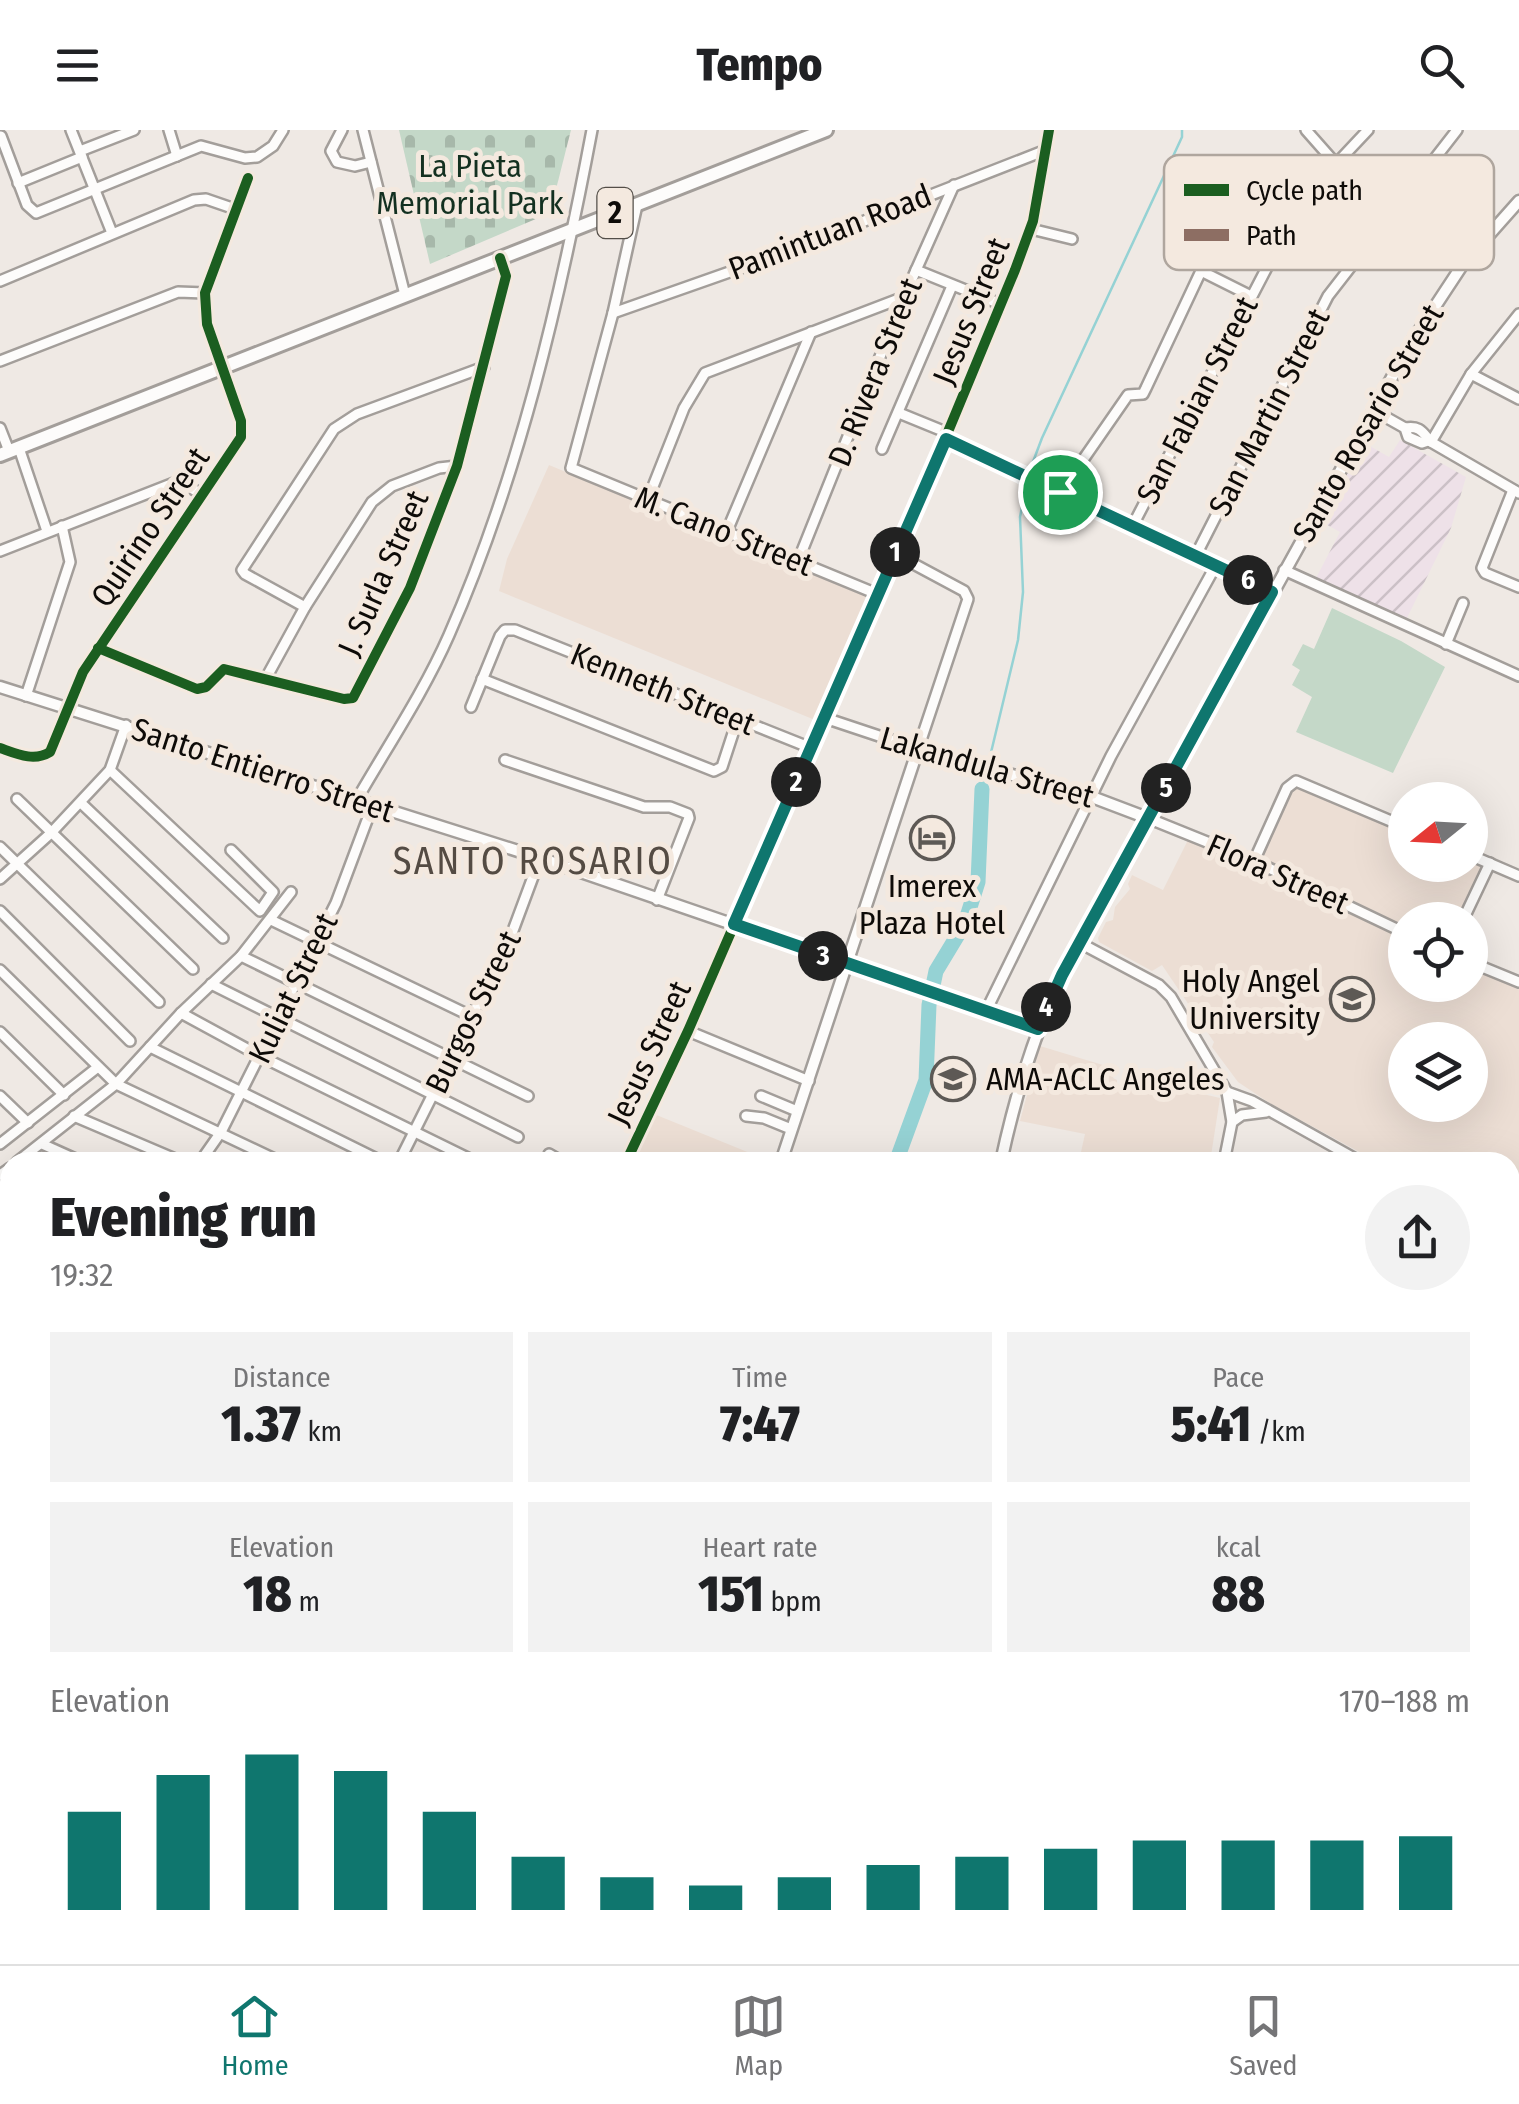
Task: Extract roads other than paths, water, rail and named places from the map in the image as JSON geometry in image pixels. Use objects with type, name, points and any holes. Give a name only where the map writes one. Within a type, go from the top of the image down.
[{"type":"highway","name":"2","points":[[9,451],[826,130]]},
{"type":"main road","name":"Santo Rosario Street","points":[[1494,230],[1519,201]]},
{"type":"main road","name":"Santo Rosario Street","points":[[1003,1152],[1038,1029],[1080,944],[1374,410],[1438,299],[1460,270]]},
{"type":"main road","name":"Santo Entierro Street","points":[[0,687],[540,858],[1038,1029]]},
{"type":"main road","name":"Lakandula Street","points":[[918,749],[1092,797],[1150,818]]},
{"type":"main road","points":[[783,1152],[918,749]]},
{"type":"street","points":[[11,130],[1,136],[28,208],[33,212],[201,146],[245,158],[264,154],[283,130]]},
{"type":"street","points":[[71,130],[112,233]]},
{"type":"street","points":[[18,183],[134,130]]},
{"type":"street","points":[[169,130],[177,156]]},
{"type":"street","points":[[342,130],[331,150],[337,162],[355,166],[371,162]]},
{"type":"street","points":[[363,130],[404,295]]},
{"type":"street","points":[[356,801],[448,640],[480,561],[519,436],[572,230],[592,130]]},
{"type":"street","name":"Jesus Street","points":[[631,1152],[688,1031],[947,436],[1031,230],[1049,130]]},
{"type":"street","points":[[1306,130],[1328,155]]},
{"type":"street","name":"San Fabian Street","points":[[1344,155],[1368,130]]},
{"type":"street","name":"San Martin Street","points":[[1438,155],[1457,130]]},
{"type":"street","name":"Pamintuan Road","points":[[613,313],[775,256],[1046,150]]},
{"type":"street","points":[[0,361],[178,292],[205,293],[248,178]]},
{"type":"street","name":"D. Rivera Street","points":[[798,561],[954,184]]},
{"type":"street","points":[[0,280],[201,199],[235,208]]},
{"type":"street","points":[[613,313],[637,205]]},
{"type":"street","points":[[1031,230],[1072,239]]},
{"type":"street","name":"J. Surla Street","points":[[98,648],[196,690],[206,687],[224,669],[353,698],[410,588],[457,466],[506,276],[500,258]]},
{"type":"street","points":[[916,270],[1000,304]]},
{"type":"street","name":"San Fabian Street","points":[[1132,526],[1265,270]]},
{"type":"street","name":"San Martin Street","points":[[1196,555],[1328,296],[1348,270]]},
{"type":"street","points":[[1060,492],[1128,395],[1142,394],[1146,388],[1200,271],[1251,296]]},
{"type":"street","points":[[882,449],[952,286]]},
{"type":"street","name":"Quirino Street","points":[[0,748],[24,756],[42,757],[50,752],[66,710],[98,648],[243,430],[208,324],[205,293]]},
{"type":"street","points":[[648,499],[684,408],[705,373],[904,297]]},
{"type":"street","name":"M. Cano Street","points":[[613,313],[571,468],[877,594]]},
{"type":"street","points":[[1429,442],[1471,374],[1519,314]]},
{"type":"street","points":[[727,531],[811,332]]},
{"type":"street","points":[[304,607],[245,574],[244,565],[341,423],[484,368]]},
{"type":"street","points":[[1471,374],[1519,399]]},
{"type":"street","points":[[1374,410],[1405,428],[1422,430],[1429,442],[1516,492],[1482,563],[1485,573],[1519,588]]},
{"type":"street","points":[[898,412],[1010,470],[1272,592]]},
{"type":"street","points":[[0,428],[47,531]]},
{"type":"street","points":[[265,680],[304,607],[372,502],[385,490],[439,468],[457,466]]},
{"type":"street","points":[[0,551],[178,481],[203,495]]},
{"type":"street","points":[[26,696],[69,567],[70,555],[62,526]]},
{"type":"street","points":[[895,554],[967,594],[918,749]]},
{"type":"street","points":[[986,1011],[1092,797],[1216,565]]},
{"type":"street","points":[[1284,570],[1519,676]]},
{"type":"street","points":[[1446,644],[1463,603]]},
{"type":"street","name":"Kenneth Street","points":[[482,679],[502,633],[515,630],[811,748]]},
{"type":"street","points":[[471,706],[482,679],[714,771],[722,767],[738,718]]},
{"type":"street","name":"Lakandula Street","points":[[825,718],[918,749]]},
{"type":"street","points":[[0,880],[51,834],[110,770],[126,725]]},
{"type":"street","points":[[506,760],[644,808],[670,806],[688,814],[690,818],[658,900]]},
{"type":"street","points":[[110,770],[260,911],[272,892],[231,850]]},
{"type":"street","points":[[1254,861],[1287,788],[1296,781],[1388,820]]},
{"type":"street","points":[[17,799],[193,969]]},
{"type":"street","points":[[81,803],[223,938]]},
{"type":"street","name":"Kuliat Street","points":[[207,1152],[221,1132],[316,944],[352,866],[372,807]]},
{"type":"street","name":"Flora Street","points":[[1150,818],[1254,861],[1388,925]]},
{"type":"street","points":[[0,847],[158,1002]]},
{"type":"street","name":"Burgos Street","points":[[405,1152],[508,944],[540,858]]},
{"type":"street","points":[[1472,902],[1490,863],[1519,876]]},
{"type":"street","points":[[31,1152],[116,1084],[241,956],[292,892]]},
{"type":"street","points":[[0,911],[130,1040]]},
{"type":"street","points":[[271,920],[473,1017]]},
{"type":"street","points":[[1080,944],[1159,985],[1170,998],[1228,1092],[1232,1122],[1226,1152]]},
{"type":"street","points":[[241,956],[528,1096]]},
{"type":"street","points":[[1488,969],[1519,982]]},
{"type":"street","points":[[0,970],[116,1084],[261,1152]]},
{"type":"street","points":[[211,984],[518,1137]]},
{"type":"street","points":[[182,1013],[260,1056],[456,1152]]},
{"type":"street","points":[[688,1031],[809,1081]]},
{"type":"street","points":[[0,1032],[64,1095]]},
{"type":"street","points":[[150,1047],[363,1152]]},
{"type":"street","points":[[0,1144],[98,1066]]},
{"type":"street","points":[[1228,1092],[1342,1152]]},
{"type":"street","points":[[0,1096],[28,1123]]},
{"type":"street","points":[[761,1096],[797,1111]]},
{"type":"street","points":[[1232,1122],[1242,1115],[1268,1112]]},
{"type":"street","points":[[74,1116],[159,1152]]},
{"type":"street","points":[[746,1116],[764,1118],[791,1129]]},
{"type":"street","points":[[42,1144],[60,1152]]},
{"type":"waterway","points":[[1174,155],[1182,130]]},
{"type":"waterway","points":[[1028,475],[1164,176]]},
{"type":"waterway","points":[[988,765],[1018,640],[1023,592],[1020,517],[1027,483]]},
{"type":"waterway","points":[[982,789],[986,773]]},
{"type":"waterway","points":[[900,1152],[926,1080],[929,1005],[936,971],[965,923],[978,882],[982,789]]},
{"type":"place","name":"Imerex Plaza Hotel","points":[[932,838]]},
{"type":"place","name":"Holy Angel University","points":[[1352,999]]},
{"type":"place","name":"AMA-ACLC Angeles","points":[[953,1079]]},
{"type":"district","name":"SANTO ROSARIO","points":[[533,861]]},
{"type":"park label","name":"La Pieta Memorial Park","points":[[470,184]]}]
